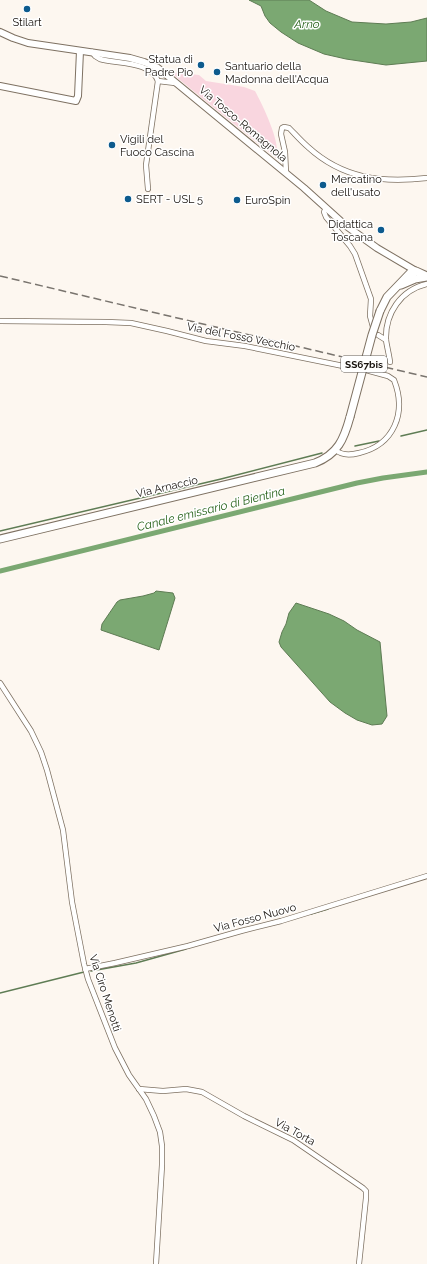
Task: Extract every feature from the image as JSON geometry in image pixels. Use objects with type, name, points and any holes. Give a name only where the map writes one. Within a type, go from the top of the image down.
[{"type":"main road","name":"Via Tosco-Romagnola","points":[[0,32],[28,43],[130,58],[158,68],[286,173],[351,230],[402,263],[427,277]]},
{"type":"main road","points":[[0,86],[76,101],[78,96],[80,51]]},
{"type":"main road","points":[[402,263],[405,281]]},
{"type":"main road","name":"Via Arnaccio","points":[[0,539],[312,464],[323,460],[336,450],[345,434],[372,335],[385,300],[405,281],[411,272],[416,271]]},
{"type":"main road","name":"Via Arnaccio","points":[[405,281],[427,277]]},
{"type":"street","points":[[92,52],[95,56],[104,60],[132,64],[145,68],[152,72],[158,81],[146,165],[148,189]]},
{"type":"street","points":[[158,81],[177,83]]},
{"type":"street","points":[[286,173],[281,132],[283,127],[289,128],[308,148],[321,157],[337,167],[358,176],[383,180],[427,178]]},
{"type":"street","points":[[326,208],[324,212],[326,217],[353,249],[357,258],[370,299],[370,316],[373,327]]},
{"type":"street","points":[[390,362],[386,340],[389,320],[398,302],[404,295],[412,289],[427,284]]},
{"type":"street","name":"Via del Fosso Vecchio","points":[[0,321],[130,323],[167,331],[206,342],[245,346],[358,369]]},
{"type":"street","points":[[378,336],[386,340]]},
{"type":"street","points":[[336,450],[345,455],[368,451],[377,447],[390,435],[396,423],[399,413],[399,403],[396,384],[391,378],[366,370]]},
{"type":"street","name":"Via Ciro Menotti","points":[[0,683],[37,743],[47,770],[63,830],[72,902],[85,968],[112,1042],[124,1066],[154,1116],[160,1132],[162,1141],[162,1165],[156,1264]]},
{"type":"street","name":"Via Fosso Nuovo","points":[[85,968],[140,958],[281,921],[427,876]]},
{"type":"street","name":"Via Torta","points":[[139,1089],[163,1092],[186,1089],[202,1092],[244,1116],[293,1140],[363,1188],[366,1191],[366,1198],[359,1264]]},
{"type":"shaded area","points":[[170,72],[199,75],[206,81],[244,87],[255,91],[274,134],[277,152],[276,158]]},
{"type":"water","name":"Arno","points":[[249,0],[309,0],[326,11],[352,22],[386,24],[411,22],[427,18],[427,61],[386,65],[324,54],[298,43],[281,32],[270,23],[261,6]]},
{"type":"water","points":[[156,591],[173,593],[175,598],[159,650],[101,630],[102,624],[117,602],[120,600],[154,593]]},
{"type":"water","points":[[296,603],[329,614],[380,642],[387,716],[382,724],[372,725],[357,720],[330,702],[281,647],[279,642],[282,632],[289,613]]},
{"type":"waterway","points":[[401,436],[427,430]]},
{"type":"waterway","points":[[355,446],[379,441]]},
{"type":"waterway","points":[[0,531],[221,479],[322,453]]},
{"type":"waterway","name":"Canale emissario di Bientina","points":[[0,571],[357,483],[427,472]]},
{"type":"waterway","points":[[311,914],[328,909]]},
{"type":"waterway","points":[[91,971],[136,963],[186,949]]},
{"type":"waterway","points":[[0,993],[84,972]]},
{"type":"railway","points":[[0,276],[427,377]]},
{"type":"place","name":"Stilart","points":[[27,9]]},
{"type":"place","name":"Statua di Padre Pio","points":[[201,65]]},
{"type":"place","name":"Santuario della Madonna dell'Acqua","points":[[217,72]]},
{"type":"place","name":"Vigili del Fuoco Cascina","points":[[112,145]]},
{"type":"place","name":"Mercatino dell'usato","points":[[323,185]]},
{"type":"place","name":"SERT - USL 5","points":[[128,199]]},
{"type":"place","name":"EuroSpin","points":[[237,200]]},
{"type":"place","name":"Didattica Toscana","points":[[381,230]]}]
